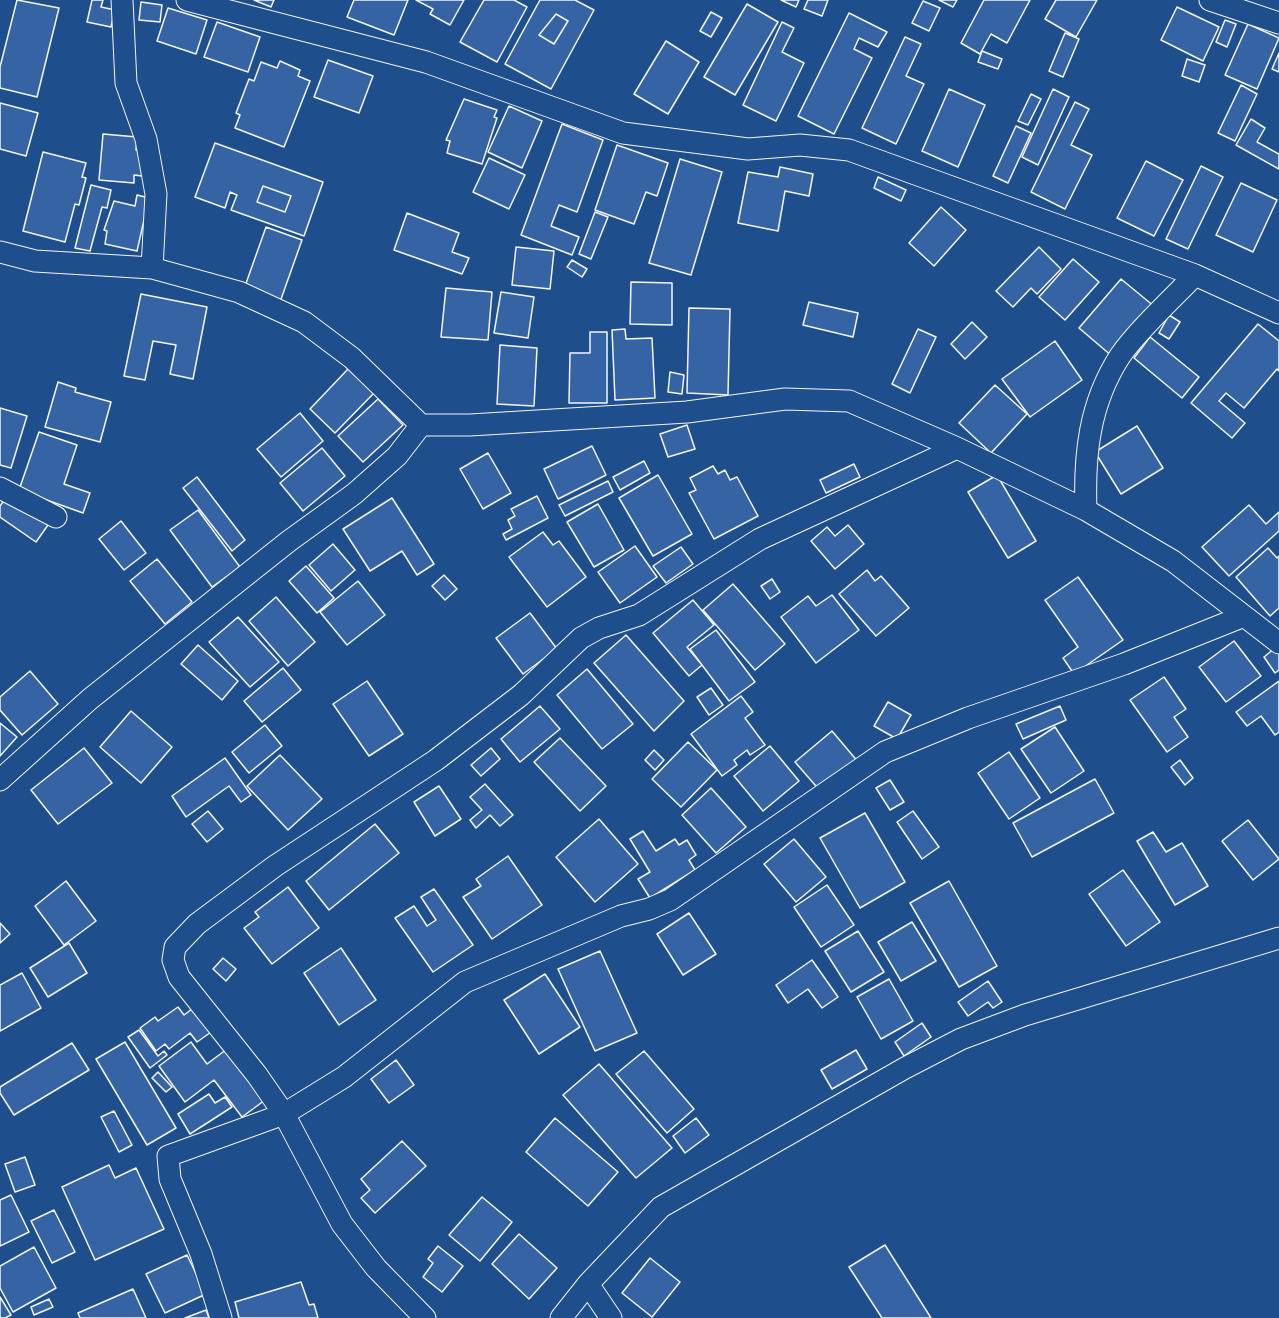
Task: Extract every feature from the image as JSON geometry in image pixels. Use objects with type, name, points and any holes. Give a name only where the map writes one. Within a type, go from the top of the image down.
[{"type":"street","points":[[122,0],[126,83],[146,139],[156,194],[152,268]]},
{"type":"street","points":[[187,0],[426,62],[623,133],[748,149],[800,145],[849,150],[1195,275],[1279,313]]},
{"type":"street","points":[[1210,0],[1279,23]]},
{"type":"street","points":[[0,252],[35,261],[152,268],[239,292],[304,322],[352,358],[421,425],[482,425],[687,412],[785,399],[849,401],[957,448],[1086,510],[1173,561],[1279,643]]},
{"type":"street","points":[[1086,510],[1084,462],[1098,400],[1121,355],[1195,275]]},
{"type":"street","points":[[0,780],[90,699],[289,541],[354,494],[397,456],[421,425]]},
{"type":"street","points":[[425,1318],[376,1268],[342,1224],[284,1114],[257,1075],[179,977],[172,960],[175,947],[190,932],[275,866],[436,760],[521,696],[581,638],[599,628],[639,615],[760,539],[957,448]]},
{"type":"street","points":[[0,488],[56,517]]},
{"type":"street","points":[[221,1318],[201,1254],[170,1179],[168,1156],[284,1114],[344,1077],[465,982],[621,916],[649,909],[670,900],[885,752],[968,718],[1124,664],[1245,616]]},
{"type":"street","points":[[561,1318],[588,1284],[661,1207],[905,1068],[962,1039],[1025,1015],[1279,938]]},
{"type":"street","points":[[588,1284],[611,1318]]},
{"type":"building","points":[[17,0],[59,8],[37,97],[0,88],[0,67]]},
{"type":"building","points":[[92,0],[103,0],[101,7],[115,10],[111,27],[87,22]]},
{"type":"building","points":[[254,0],[274,0],[271,7]]},
{"type":"building","points":[[354,0],[408,0],[394,35],[347,17]]},
{"type":"building","points":[[416,0],[464,0],[450,25],[430,14],[433,9]]},
{"type":"building","points":[[484,0],[514,0],[527,7],[497,62],[460,42]]},
{"type":"building","points":[[540,0],[575,0],[594,10],[551,89],[505,64]],"holes":[[[556,14],[568,21],[554,44],[539,35]]]},
{"type":"building","points":[[781,0],[799,0],[796,7]]},
{"type":"building","points":[[808,0],[828,0],[822,16],[804,9]]},
{"type":"building","points":[[939,0],[957,0],[953,7]]},
{"type":"building","points":[[984,0],[1030,0],[1007,43],[991,34],[980,54],[961,43]]},
{"type":"building","points":[[1056,0],[1097,0],[1076,37],[1045,19]]},
{"type":"building","points":[[923,1],[940,8],[929,31],[912,23]]},
{"type":"building","points":[[141,2],[162,5],[160,22],[139,20]]},
{"type":"building","points":[[747,4],[778,22],[735,95],[704,77]]},
{"type":"building","points":[[1177,7],[1219,27],[1203,61],[1161,40]]},
{"type":"building","points":[[168,8],[207,20],[196,54],[157,41]]},
{"type":"building","points":[[711,12],[722,18],[711,37],[700,31]]},
{"type":"building","points":[[849,13],[887,32],[878,47],[859,38],[854,49],[872,58],[834,134],[798,116]]},
{"type":"building","points":[[556,14],[568,21],[554,44],[539,35]]},
{"type":"building","points":[[1225,20],[1236,24],[1227,47],[1216,42]]},
{"type":"building","points":[[217,22],[260,37],[248,72],[204,57]]},
{"type":"building","points":[[782,22],[794,28],[782,52],[804,63],[776,121],[743,105]]},
{"type":"building","points":[[1248,24],[1279,38],[1257,89],[1225,75]]},
{"type":"building","points":[[1065,33],[1079,39],[1063,77],[1049,71]]},
{"type":"building","points":[[905,37],[921,44],[906,76],[924,84],[896,144],[862,128]]},
{"type":"building","points":[[666,41],[699,62],[668,114],[634,94]]},
{"type":"building","points":[[982,51],[1002,59],[998,69],[978,62]]},
{"type":"building","points":[[1279,53],[1279,72],[1272,69]]},
{"type":"building","points":[[1187,59],[1205,65],[1199,82],[1182,76]]},
{"type":"building","points":[[328,60],[373,76],[359,113],[314,97]]},
{"type":"building","points":[[280,61],[300,70],[298,76],[310,81],[284,147],[235,128],[240,115],[236,113],[249,79],[254,81],[261,62],[277,68]]},
{"type":"building","points":[[1241,85],[1257,94],[1235,141],[1218,133]]},
{"type":"building","points":[[949,89],[985,105],[958,167],[922,151]]},
{"type":"building","points":[[1053,89],[1069,97],[1038,165],[1022,157]]},
{"type":"building","points":[[1031,94],[1041,99],[1028,125],[1018,121]]},
{"type":"building","points":[[464,99],[497,110],[494,117],[497,118],[482,164],[447,153],[450,141],[446,140]]},
{"type":"building","points":[[1075,102],[1089,109],[1071,145],[1092,155],[1065,209],[1031,192]]},
{"type":"building","points":[[0,103],[38,113],[26,156],[0,149]]},
{"type":"building","points":[[509,106],[542,121],[522,168],[488,152]]},
{"type":"building","points":[[1251,119],[1265,128],[1257,142],[1279,154],[1279,169],[1236,145]]},
{"type":"building","points":[[562,124],[603,140],[577,212],[559,205],[551,226],[579,237],[572,255],[521,235]]},
{"type":"building","points":[[1016,126],[1031,133],[1008,183],[993,176]]},
{"type":"building","points":[[103,134],[137,137],[136,150],[144,151],[142,176],[134,175],[134,183],[99,180]]},
{"type":"building","points":[[215,143],[323,182],[304,236],[231,210],[237,195],[230,192],[225,208],[195,197]],"holes":[[[263,186],[291,196],[285,212],[257,202]]]},
{"type":"building","points":[[617,145],[668,163],[657,196],[646,192],[634,224],[595,210]]},
{"type":"building","points":[[43,152],[86,163],[82,177],[86,178],[79,205],[75,204],[65,242],[23,231]]},
{"type":"building","points":[[489,158],[525,175],[509,209],[473,192]]},
{"type":"building","points":[[680,159],[722,172],[691,275],[649,263]]},
{"type":"building","points":[[1146,161],[1183,180],[1154,236],[1117,218]]},
{"type":"building","points":[[1201,166],[1223,177],[1188,249],[1166,239]]},
{"type":"building","points":[[780,167],[813,174],[809,196],[785,191],[778,231],[738,223],[748,172],[778,177]]},
{"type":"building","points":[[878,177],[906,190],[901,201],[874,188]]},
{"type":"building","points":[[1241,183],[1277,200],[1253,252],[1216,235]]},
{"type":"building","points":[[91,185],[111,190],[107,208],[102,207],[90,251],[75,248]]},
{"type":"building","points":[[263,186],[291,196],[285,212],[257,202]]},
{"type":"building","points":[[137,195],[149,198],[137,251],[105,244],[107,231],[104,230],[114,201],[135,206]]},
{"type":"building","points":[[941,207],[966,230],[934,266],[909,243]]},
{"type":"building","points":[[595,212],[608,217],[591,259],[579,254]]},
{"type":"building","points":[[407,213],[459,233],[452,252],[469,258],[462,274],[394,250]]},
{"type":"building","points":[[266,227],[302,240],[280,302],[244,289]]},
{"type":"building","points":[[516,247],[554,251],[550,289],[512,285]]},
{"type":"building","points":[[1039,247],[1061,269],[1037,294],[1031,288],[1013,307],[996,291]]},
{"type":"building","points":[[1073,259],[1099,282],[1065,320],[1039,297]]},
{"type":"building","points":[[572,260],[587,269],[582,277],[567,267]]},
{"type":"building","points":[[1121,279],[1155,307],[1113,357],[1079,328]]},
{"type":"building","points":[[631,282],[672,283],[672,325],[630,324]]},
{"type":"building","points":[[446,288],[492,292],[488,340],[441,337]]},
{"type":"building","points":[[501,292],[534,297],[528,338],[494,333]]},
{"type":"building","points":[[141,294],[207,307],[193,379],[170,374],[176,345],[153,341],[145,380],[124,376]]},
{"type":"building","points":[[809,302],[858,313],[853,337],[803,325]]},
{"type":"building","points":[[689,308],[730,309],[728,395],[687,393]]},
{"type":"building","points":[[1169,315],[1180,322],[1169,339],[1159,333]]},
{"type":"building","points":[[972,322],[987,337],[965,359],[951,344]]},
{"type":"building","points":[[1258,324],[1279,341],[1279,371],[1277,369],[1244,408],[1226,393],[1219,401],[1245,423],[1232,438],[1191,403]]},
{"type":"building","points":[[625,329],[626,339],[652,338],[655,398],[615,400],[612,330]]},
{"type":"building","points":[[918,329],[936,337],[910,393],[892,384]]},
{"type":"building","points":[[590,332],[607,332],[607,403],[569,403],[570,353],[590,353]]},
{"type":"building","points":[[1150,337],[1199,377],[1182,398],[1134,358]]},
{"type":"building","points":[[1055,341],[1082,380],[1030,417],[1002,379]]},
{"type":"building","points":[[500,345],[537,348],[534,406],[497,404]]},
{"type":"building","points":[[349,368],[374,393],[335,433],[310,409]]},
{"type":"building","points":[[670,372],[684,375],[682,394],[668,392]]},
{"type":"building","points":[[58,382],[76,388],[75,392],[111,402],[100,442],[45,427]]},
{"type":"building","points":[[995,385],[1027,414],[991,453],[959,423]]},
{"type":"building","points":[[378,399],[403,425],[363,462],[338,436]]},
{"type":"building","points":[[0,408],[27,416],[11,468],[0,465]]},
{"type":"building","points":[[300,413],[323,441],[281,477],[257,449]]},
{"type":"building","points":[[687,425],[695,449],[668,457],[660,434]]},
{"type":"building","points":[[1137,426],[1163,468],[1121,494],[1095,452]]},
{"type":"building","points":[[39,432],[77,445],[64,484],[90,493],[83,513],[19,490]]},
{"type":"building","points":[[592,446],[606,475],[558,499],[544,469]]},
{"type":"building","points":[[322,448],[345,476],[303,511],[280,483]]},
{"type":"building","points":[[488,453],[511,493],[483,509],[460,469]]},
{"type":"building","points":[[644,461],[650,473],[620,490],[613,477]]},
{"type":"building","points":[[854,464],[860,477],[826,493],[820,480]]},
{"type":"building","points":[[713,466],[718,474],[725,470],[730,480],[737,477],[758,516],[714,539],[689,493],[696,490],[690,478]]},
{"type":"building","points":[[658,475],[692,534],[653,556],[619,498]]},
{"type":"building","points":[[997,475],[1036,541],[1008,558],[968,492]]},
{"type":"building","points":[[197,477],[245,540],[232,551],[183,488]]},
{"type":"building","points":[[608,481],[613,492],[565,516],[559,505]]},
{"type":"building","points":[[7,496],[48,525],[36,542],[0,517],[0,506]]},
{"type":"building","points":[[537,496],[548,518],[506,540],[503,534],[512,529],[508,520],[515,516],[511,509]]},
{"type":"building","points":[[392,498],[434,564],[417,575],[402,551],[370,571],[343,529]]},
{"type":"building","points":[[598,504],[624,550],[594,567],[567,522]]},
{"type":"building","points":[[1249,505],[1266,524],[1279,512],[1279,531],[1229,576],[1202,547]]},
{"type":"building","points":[[198,510],[240,567],[212,587],[170,530]]},
{"type":"building","points":[[121,521],[146,553],[124,570],[99,539]]},
{"type":"building","points":[[848,525],[864,544],[835,569],[811,541],[827,527],[835,536]]},
{"type":"building","points":[[543,532],[553,545],[559,541],[586,577],[547,607],[509,557]]},
{"type":"building","points":[[333,544],[355,570],[331,591],[309,565]]},
{"type":"building","points":[[635,546],[657,577],[620,603],[598,572]]},
{"type":"building","points":[[681,547],[693,564],[666,583],[653,566]]},
{"type":"building","points":[[1268,548],[1277,558],[1279,556],[1279,608],[1270,616],[1236,577]]},
{"type":"building","points":[[157,559],[192,602],[165,624],[130,581]]},
{"type":"building","points":[[306,566],[334,598],[317,613],[289,581]]},
{"type":"building","points":[[867,570],[875,581],[881,576],[909,608],[876,636],[839,594]]},
{"type":"building","points":[[444,575],[457,589],[445,600],[432,586]]},
{"type":"building","points":[[1078,577],[1123,640],[1074,674],[1063,658],[1078,647],[1045,600]]},
{"type":"building","points":[[772,579],[780,592],[770,599],[761,586]]},
{"type":"building","points":[[358,581],[385,615],[347,645],[320,612]]},
{"type":"building","points":[[733,584],[785,644],[755,670],[703,610]]},
{"type":"building","points":[[832,595],[859,630],[816,663],[781,617],[808,596],[816,606]]},
{"type":"building","points":[[276,597],[315,642],[288,666],[249,621]]},
{"type":"building","points":[[693,600],[714,625],[687,647],[702,665],[689,676],[653,633]]},
{"type":"building","points":[[530,613],[557,649],[523,674],[496,638]]},
{"type":"building","points":[[238,617],[279,662],[250,687],[209,642]]},
{"type":"building","points":[[716,630],[755,682],[729,701],[690,649]]},
{"type":"building","points":[[626,635],[684,701],[654,731],[594,663]]},
{"type":"building","points":[[1234,641],[1261,676],[1226,702],[1199,667]]},
{"type":"building","points":[[198,645],[238,681],[222,700],[181,664]]},
{"type":"building","points":[[1275,648],[1279,654],[1279,670],[1275,673],[1264,657]]},
{"type":"building","points":[[283,668],[301,690],[262,722],[244,701]]},
{"type":"building","points":[[587,669],[633,724],[602,749],[557,695]]},
{"type":"building","points":[[30,671],[58,704],[22,735],[0,710],[0,697]]},
{"type":"building","points":[[1164,677],[1186,709],[1174,717],[1188,737],[1167,752],[1130,700]]},
{"type":"building","points":[[367,681],[403,734],[369,756],[333,704]]},
{"type":"building","points":[[1279,681],[1279,732],[1275,735],[1261,716],[1247,726],[1236,712]]},
{"type":"building","points":[[711,688],[723,705],[709,715],[697,697]]},
{"type":"building","points":[[741,696],[753,712],[745,718],[765,745],[750,755],[747,750],[734,760],[737,765],[722,776],[691,734]]},
{"type":"building","points":[[888,702],[911,715],[897,739],[874,726]]},
{"type":"building","points":[[540,706],[560,729],[520,762],[501,739]]},
{"type":"building","points":[[1060,706],[1066,720],[1023,739],[1016,724]]},
{"type":"building","points":[[131,711],[172,747],[141,783],[100,747]]},
{"type":"building","points":[[0,723],[17,737],[0,756]]},
{"type":"building","points":[[265,725],[282,746],[249,773],[232,752]]},
{"type":"building","points":[[1055,727],[1084,771],[1051,793],[1021,749]]},
{"type":"building","points":[[832,731],[859,763],[822,793],[795,762]]},
{"type":"building","points":[[560,738],[606,786],[580,811],[534,762]]},
{"type":"building","points":[[688,742],[717,770],[681,807],[652,779]]},
{"type":"building","points":[[770,746],[799,781],[763,811],[734,776]]},
{"type":"building","points":[[84,748],[112,783],[58,824],[31,790]]},
{"type":"building","points":[[491,748],[500,759],[481,776],[471,765]]},
{"type":"building","points":[[654,750],[664,760],[655,770],[645,760]]},
{"type":"building","points":[[1009,752],[1040,798],[1009,819],[978,773]]},
{"type":"building","points":[[280,755],[322,799],[288,830],[247,786]]},
{"type":"building","points":[[225,758],[251,795],[241,802],[229,786],[186,817],[172,796]]},
{"type":"building","points":[[1180,760],[1193,778],[1185,785],[1171,767]]},
{"type":"building","points":[[1095,779],[1114,813],[1032,857],[1013,823]]},
{"type":"building","points":[[890,780],[904,802],[890,810],[876,788]]},
{"type":"building","points":[[485,784],[513,815],[500,826],[490,815],[476,828],[470,820],[482,810],[470,797]]},
{"type":"building","points":[[439,786],[461,819],[435,836],[414,802]]},
{"type":"building","points":[[711,788],[746,827],[716,853],[682,815]]},
{"type":"building","points":[[208,811],[223,829],[207,842],[192,824]]},
{"type":"building","points":[[913,811],[939,847],[922,859],[897,822]]},
{"type":"building","points":[[865,813],[905,882],[860,908],[820,838]]},
{"type":"building","points":[[599,819],[638,864],[595,902],[556,857]]},
{"type":"building","points":[[1248,820],[1279,859],[1253,880],[1222,841]]},
{"type":"building","points":[[375,824],[399,853],[329,910],[306,881]]},
{"type":"building","points":[[643,831],[656,851],[675,839],[679,845],[687,840],[696,855],[689,860],[695,870],[650,898],[638,879],[650,872],[630,839]]},
{"type":"building","points":[[1153,832],[1166,852],[1182,843],[1208,886],[1175,905],[1137,841]]},
{"type":"building","points":[[794,839],[826,877],[796,902],[764,864]]},
{"type":"building","points":[[508,856],[542,905],[492,939],[463,897],[481,886],[476,879]]},
{"type":"building","points":[[1123,870],[1160,922],[1126,946],[1089,894]]},
{"type":"building","points":[[66,881],[96,921],[64,945],[35,906]]},
{"type":"building","points":[[949,881],[997,966],[959,987],[910,903]]},
{"type":"building","points":[[827,885],[854,925],[821,947],[794,907]]},
{"type":"building","points":[[288,887],[319,928],[272,964],[244,928],[259,917],[255,912]]},
{"type":"building","points":[[434,889],[473,945],[433,972],[395,918],[414,906],[427,926],[436,920],[421,897]]},
{"type":"building","points":[[689,913],[716,954],[683,975],[657,934]]},
{"type":"building","points":[[912,922],[936,961],[901,981],[878,942]]},
{"type":"building","points":[[0,923],[10,934],[0,943]]},
{"type":"building","points":[[858,931],[884,972],[851,992],[825,951]]},
{"type":"building","points":[[69,943],[87,973],[48,997],[30,968]]},
{"type":"building","points":[[341,948],[376,1000],[339,1025],[304,973]]},
{"type":"building","points":[[600,951],[637,1033],[595,1051],[558,969]]},
{"type":"building","points":[[223,958],[236,969],[226,981],[213,969]]},
{"type":"building","points":[[812,960],[838,997],[822,1008],[808,989],[788,1003],[776,985]]},
{"type":"building","points":[[22,973],[41,1008],[0,1031],[0,985]]},
{"type":"building","points":[[545,974],[580,1027],[539,1054],[504,1000]]},
{"type":"building","points":[[889,979],[913,1021],[881,1039],[857,997]]},
{"type":"building","points":[[988,981],[1002,1002],[993,1008],[988,1002],[968,1016],[958,1002]]},
{"type":"building","points":[[196,1006],[214,1030],[197,1042],[190,1033],[169,1049],[165,1044],[156,1051],[140,1028],[155,1017],[158,1021],[178,1007],[184,1015]]},
{"type":"building","points":[[922,1023],[931,1037],[904,1056],[895,1042]]},
{"type":"building","points":[[139,1030],[158,1056],[164,1051],[167,1055],[150,1068],[128,1037]]},
{"type":"building","points":[[125,1042],[176,1128],[147,1145],[96,1059]]},
{"type":"building","points":[[191,1042],[207,1064],[227,1049],[265,1100],[242,1117],[214,1080],[185,1102],[159,1066]]},
{"type":"building","points":[[72,1043],[89,1070],[14,1115],[0,1093],[0,1087]]},
{"type":"building","points":[[856,1050],[867,1069],[832,1089],[821,1070]]},
{"type":"building","points":[[644,1051],[694,1109],[667,1133],[616,1074]]},
{"type":"building","points":[[396,1060],[414,1085],[389,1103],[371,1079]]},
{"type":"building","points":[[599,1064],[672,1148],[636,1178],[563,1095]]},
{"type":"building","points":[[158,1072],[172,1087],[166,1092],[152,1078]]},
{"type":"building","points":[[209,1094],[215,1103],[225,1097],[232,1107],[190,1134],[178,1114]]},
{"type":"building","points":[[114,1111],[132,1145],[119,1152],[101,1117]]},
{"type":"building","points":[[555,1118],[618,1172],[588,1206],[526,1152]]},
{"type":"building","points":[[696,1118],[709,1135],[685,1153],[673,1136]]},
{"type":"building","points":[[402,1141],[426,1166],[375,1213],[361,1198],[370,1190],[361,1179]]},
{"type":"building","points":[[25,1157],[35,1185],[15,1192],[5,1164]]},
{"type":"building","points":[[109,1165],[115,1178],[136,1168],[164,1229],[95,1260],[62,1187]]},
{"type":"building","points":[[11,1195],[29,1232],[0,1246],[0,1200]]},
{"type":"building","points":[[482,1197],[512,1222],[480,1261],[449,1235]]},
{"type":"building","points":[[54,1210],[75,1252],[52,1263],[31,1221]]},
{"type":"building","points":[[519,1234],[557,1268],[529,1299],[492,1264]]},
{"type":"building","points":[[885,1245],[931,1318],[882,1318],[849,1267]]},
{"type":"building","points":[[438,1246],[463,1266],[442,1292],[423,1277],[433,1263],[428,1259]]},
{"type":"building","points":[[34,1247],[56,1288],[13,1312],[0,1288],[0,1266]]},
{"type":"building","points":[[187,1255],[206,1294],[165,1313],[146,1274]]},
{"type":"building","points":[[650,1258],[680,1282],[652,1317],[622,1293]]},
{"type":"building","points":[[301,1282],[309,1305],[314,1304],[318,1318],[239,1318],[235,1302]]},
{"type":"building","points":[[133,1289],[146,1318],[80,1318],[78,1313]]},
{"type":"building","points":[[0,1297],[11,1315],[5,1318],[0,1318]]},
{"type":"building","points":[[49,1299],[53,1307],[34,1315],[31,1307]]},
{"type":"building","points":[[206,1310],[209,1318],[185,1318]]}]
